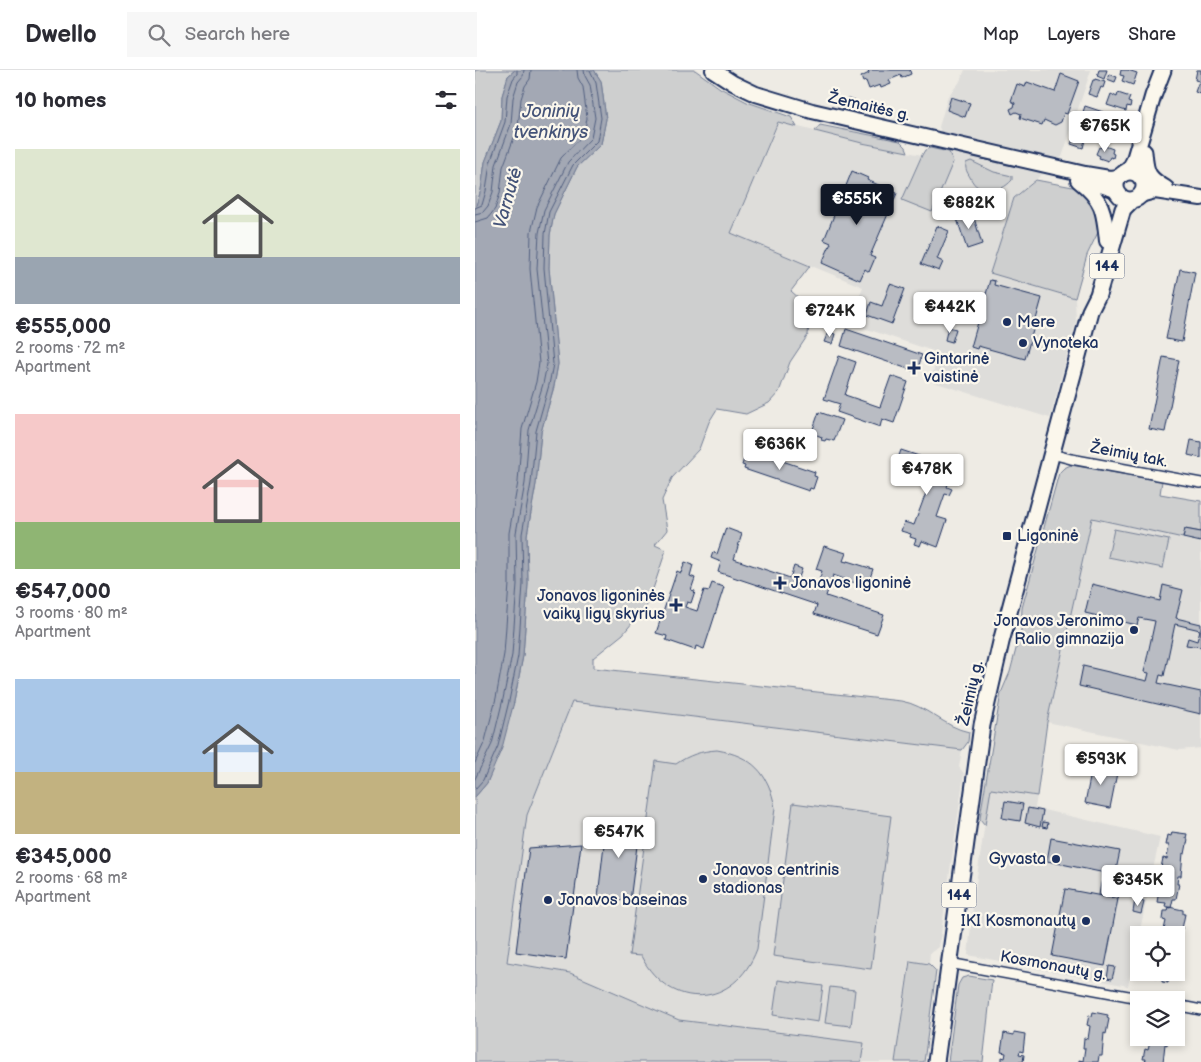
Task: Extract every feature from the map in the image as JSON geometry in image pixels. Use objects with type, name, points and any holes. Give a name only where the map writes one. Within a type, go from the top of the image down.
[{"type":"main road","name":"Žemaitės g.","points":[[713,70],[733,83],[781,103],[844,120],[1023,161],[1109,178],[1129,186]]},
{"type":"main road","name":"Žeimių g.","points":[[936,1062],[981,725],[1001,642],[1090,312],[1092,294],[1118,204],[1140,168],[1165,70]]},
{"type":"main road","name":"Žeimių g.","points":[[1090,312],[1098,295],[1126,205],[1129,170],[1134,161],[1153,96],[1165,70]]},
{"type":"main road","points":[[1144,150],[1148,173],[1156,182],[1166,190],[1201,198]]},
{"type":"main road","name":"Žemaitės g.","points":[[1023,161],[1041,169],[1108,187],[1129,186]]},
{"type":"main road","points":[[1075,178],[1095,195],[1101,205],[1105,218],[1107,241]]},
{"type":"main road","points":[[1129,186],[1155,191],[1166,190],[1201,194]]},
{"type":"main road","points":[[1120,220],[1139,202],[1166,190]]},
{"type":"street","name":"Žeimių tak.","points":[[1052,454],[1201,483]]},
{"type":"street","name":"Kosmonautų g.","points":[[949,963],[1130,996]]},
{"type":"street","points":[[1185,1007],[1201,1010]]},
{"type":"shaded area","points":[[475,70],[515,70],[508,76],[502,96],[501,121],[485,162],[481,190],[475,209]]},
{"type":"shaded area","points":[[594,70],[695,70],[720,88],[747,102],[791,117],[797,127],[778,122],[731,233],[810,266],[791,291],[810,308],[808,335],[790,362],[779,392],[769,403],[746,414],[717,409],[709,422],[699,449],[672,478],[662,500],[667,530],[655,545],[666,550],[648,604],[623,634],[593,658],[593,668],[901,701],[919,707],[951,726],[969,732],[968,742],[962,750],[572,702],[527,815],[507,962],[570,973],[679,1020],[864,1043],[861,1062],[727,1062],[711,1060],[710,1062],[475,1062],[475,797],[487,783],[514,702],[523,656],[528,584],[527,535],[536,484],[541,432],[554,387],[558,364],[549,268],[550,235],[554,214],[577,167],[601,144],[606,119],[601,81]]},
{"type":"shaded area","points":[[965,70],[1091,70],[1062,157],[1014,198],[990,273],[1075,298],[1076,322],[1050,418],[930,381],[939,353],[849,323],[863,287],[731,233],[779,122],[862,143],[922,155],[902,200],[953,163],[939,127],[948,96],[959,83]]},
{"type":"shaded area","points":[[820,125],[900,141],[908,152],[815,131]]},
{"type":"shaded area","points":[[930,148],[949,152],[953,162],[932,212],[902,200],[922,155],[925,150]]},
{"type":"shaded area","points":[[971,161],[994,172],[1012,176],[1012,180],[1007,185],[996,190],[984,190],[974,183],[967,172],[966,163]]},
{"type":"shaded area","points":[[1036,180],[1078,188],[1091,195],[1101,226],[1087,255],[1075,298],[990,273],[1014,198]]},
{"type":"shaded area","points":[[1071,465],[1162,481],[1160,494],[1201,501],[1201,532],[1185,529],[1183,538],[1092,518],[1047,722],[1037,796],[991,789],[985,825],[980,819],[1001,693],[1010,672],[1021,630],[1022,608],[1059,473]]},
{"type":"shaded area","name":"Jonavos Jeronimo Ralio gimnazija","points":[[1092,518],[1183,538],[1185,529],[1201,532],[1201,748],[1179,750],[1047,722]]},
{"type":"shaded area","points":[[1114,529],[1169,540],[1163,568],[1108,557]]},
{"type":"shaded area","points":[[572,702],[962,750],[959,767],[964,774],[939,947],[930,953],[929,964],[909,961],[895,1062],[861,1062],[863,1043],[679,1020],[570,973],[507,962],[527,815]]},
{"type":"shaded area","name":"Jonavos centrinis stadionas","points":[[717,750],[740,757],[757,768],[768,785],[775,808],[757,949],[747,969],[734,983],[718,992],[702,996],[685,994],[668,987],[653,974],[641,956],[629,955],[656,761],[676,764],[695,754]]},
{"type":"shaded area","points":[[990,789],[1037,796],[1035,808],[1160,837],[1141,926],[1130,926],[1130,977],[1128,986],[968,955],[974,897]]},
{"type":"shaded area","points":[[793,803],[891,816],[871,969],[773,956]]},
{"type":"shaded area","points":[[910,961],[929,964],[936,971],[924,1062],[895,1062]]},
{"type":"shaded area","points":[[969,976],[992,980],[983,1062],[948,1062],[958,985],[962,978]]},
{"type":"shaded area","points":[[778,980],[823,986],[818,1022],[773,1015]]},
{"type":"shaded area","points":[[830,987],[855,990],[851,1026],[825,1023]]},
{"type":"water","name":"Joninių tvenkinys","points":[[515,70],[594,70],[601,81],[606,119],[601,144],[577,167],[554,214],[550,235],[549,268],[558,364],[541,432],[536,484],[527,535],[528,584],[523,656],[502,748],[487,783],[475,797],[475,209],[481,190],[485,162],[501,121],[502,96],[508,76]]},
{"type":"building","points":[[868,70],[911,70],[911,74],[902,78],[901,75],[889,80],[891,84],[881,88],[880,85],[869,89],[866,81],[863,82],[861,77],[869,73]]},
{"type":"building","points":[[1099,70],[1107,70],[1104,79],[1097,76]]},
{"type":"building","points":[[1121,70],[1137,73],[1133,85],[1122,81],[1124,76],[1120,75]]},
{"type":"building","points":[[1197,70],[1201,70],[1201,94],[1195,92],[1199,81],[1195,80]]},
{"type":"building","points":[[1061,74],[1079,81],[1067,114],[1064,113],[1061,122],[1055,125],[1044,120],[1042,125],[1020,118],[1021,114],[1016,112],[1012,114],[1010,109],[1014,107],[1015,103],[1011,101],[1017,84],[1025,87],[1027,82],[1055,92]]},
{"type":"building","points":[[1109,74],[1117,77],[1115,82],[1107,79]]},
{"type":"building","points":[[1095,79],[1105,82],[1097,97],[1088,94]]},
{"type":"building","points":[[1118,93],[1130,97],[1128,102],[1131,103],[1130,107],[1127,106],[1126,111],[1107,105],[1111,94],[1117,97]]},
{"type":"building","points":[[951,97],[970,103],[965,117],[947,110]]},
{"type":"building","points":[[848,98],[855,100],[855,103],[847,102]]},
{"type":"building","points":[[1085,106],[1103,112],[1101,119],[1094,117],[1091,123],[1083,120],[1085,116],[1082,115]]},
{"type":"building","points":[[1102,116],[1122,122],[1121,126],[1123,128],[1117,137],[1100,132],[1103,121],[1101,121]]},
{"type":"building","points":[[1077,131],[1089,136],[1085,140],[1083,148],[1071,144]]},
{"type":"building","points":[[1102,145],[1113,149],[1113,158],[1110,157],[1108,161],[1099,158],[1100,156],[1096,154]]},
{"type":"building","points":[[852,171],[897,193],[870,256],[875,258],[869,272],[865,269],[860,280],[822,263],[831,243],[824,240]]},
{"type":"building","points":[[975,195],[979,208],[947,219],[943,205]]},
{"type":"building","points":[[970,211],[982,244],[967,249],[956,216]]},
{"type":"building","points":[[937,226],[949,231],[937,259],[943,262],[939,271],[921,264]]},
{"type":"building","points":[[1180,269],[1195,272],[1182,342],[1166,339]]},
{"type":"building","name":"Mere","points":[[990,280],[995,281],[994,285],[1042,298],[1025,359],[978,346],[977,349],[971,347]]},
{"type":"building","points":[[890,284],[905,289],[892,324],[867,315],[871,302],[882,306]]},
{"type":"building","points":[[948,327],[956,329],[952,342],[945,340]]},
{"type":"building","points":[[846,329],[922,355],[917,372],[841,346]]},
{"type":"building","points":[[828,332],[835,334],[832,344],[824,342]]},
{"type":"building","points":[[839,356],[856,362],[845,395],[880,407],[891,376],[908,382],[894,423],[882,419],[880,427],[837,412],[840,404],[824,399]]},
{"type":"building","points":[[1163,357],[1179,360],[1165,432],[1149,429]]},
{"type":"building","points":[[819,412],[842,420],[834,441],[821,440],[822,437],[814,434],[816,430],[813,429]]},
{"type":"building","points":[[1191,440],[1201,442],[1201,458],[1188,455]]},
{"type":"building","points":[[750,450],[815,472],[814,476],[817,477],[813,489],[810,488],[809,491],[744,469],[745,466],[742,465],[746,453],[749,454]]},
{"type":"building","points":[[901,450],[940,463],[941,460],[947,462],[946,465],[957,469],[955,478],[951,476],[947,487],[952,489],[949,495],[945,494],[937,517],[947,520],[938,547],[922,541],[920,546],[914,544],[916,539],[910,537],[911,534],[901,531],[904,522],[914,525],[930,482],[894,470]]},
{"type":"building","name":"Jonavos ligoninė","points":[[726,528],[742,534],[734,559],[790,578],[794,566],[802,569],[798,580],[817,587],[822,571],[816,569],[824,546],[846,553],[843,561],[873,569],[867,587],[833,575],[826,596],[884,615],[877,634],[814,614],[817,605],[718,572],[721,562],[711,558],[713,552],[717,554]]},
{"type":"building","points":[[1185,529],[1201,532],[1201,542],[1183,538]]},
{"type":"building","name":"Jonavos ligoninės vaikų ligų skyrius","points":[[685,562],[693,565],[690,576],[695,578],[691,590],[695,591],[691,603],[687,602],[685,607],[697,611],[704,590],[709,591],[712,583],[724,587],[704,649],[696,646],[695,650],[666,640],[667,636],[656,633],[677,571],[681,573]]},
{"type":"building","points":[[1092,584],[1160,601],[1163,585],[1183,590],[1176,618],[1201,624],[1201,647],[1186,645],[1188,638],[1197,641],[1200,630],[1175,624],[1164,676],[1160,675],[1158,683],[1201,692],[1201,714],[1079,686],[1083,666],[1147,681],[1149,673],[1144,672],[1155,621],[1139,618],[1137,625],[1085,613]]},
{"type":"building","points":[[1093,763],[1118,768],[1110,808],[1085,803]]},
{"type":"building","points":[[1005,801],[1023,804],[1020,821],[1002,818]]},
{"type":"building","points":[[1028,808],[1043,811],[1040,827],[1025,823]]},
{"type":"building","points":[[607,818],[640,822],[630,901],[598,897]]},
{"type":"building","points":[[1043,822],[1048,823],[1047,828],[1042,827]]},
{"type":"building","points":[[1172,832],[1187,834],[1186,838],[1188,839],[1185,854],[1183,853],[1181,876],[1178,876],[1177,884],[1179,884],[1176,899],[1173,899],[1171,908],[1165,906],[1166,903],[1157,902],[1159,891],[1156,890],[1158,880],[1162,881],[1164,868],[1161,868],[1163,858],[1167,859],[1169,845],[1166,845],[1168,835],[1171,836]]},
{"type":"building","points":[[1051,838],[1120,851],[1115,875],[1047,861]]},
{"type":"building","name":"Jonavos baseinas","points":[[581,844],[566,959],[516,952],[529,848]]},
{"type":"building","points":[[1103,872],[1123,876],[1118,899],[1099,895]]},
{"type":"building","name":"IKI Kosmonautų","points":[[1065,889],[1118,899],[1105,966],[1052,956]]},
{"type":"building","points":[[1135,900],[1144,902],[1141,914],[1133,912]]},
{"type":"building","points":[[1169,907],[1183,910],[1183,914],[1185,914],[1183,926],[1165,926],[1166,921],[1163,920],[1164,911],[1168,911]]},
{"type":"building","points":[[1109,966],[1115,967],[1112,979],[1107,978]]},
{"type":"building","points":[[1093,1012],[1108,1015],[1107,1018],[1109,1019],[1106,1034],[1104,1033],[1102,1056],[1099,1056],[1098,1062],[1079,1062],[1079,1060],[1083,1061],[1084,1038],[1088,1039],[1090,1026],[1087,1025],[1089,1015],[1092,1016]]},
{"type":"building","points":[[1014,1032],[1025,1034],[1023,1052],[1020,1051],[1019,1054],[1024,1055],[1023,1062],[1002,1062],[1002,1057],[1005,1058],[1006,1053],[1001,1052],[1004,1033],[1014,1035]]},
{"type":"building","points":[[1149,1046],[1165,1046],[1163,1062],[1145,1062],[1146,1059],[1143,1059],[1145,1049],[1148,1050]]},
{"type":"place","name":"Mere","points":[[1007,322]]},
{"type":"place","name":"Vynoteka","points":[[1023,343]]},
{"type":"place","name":"Gintarinė vaistinė","points":[[914,368]]},
{"type":"place","name":"Ligoninė","points":[[1007,536]]},
{"type":"place","name":"Jonavos ligoninė","points":[[780,583]]},
{"type":"place","name":"Jonavos ligoninės vaikų ligų skyrius","points":[[676,605]]},
{"type":"place","name":"Jonavos Jeronimo Ralio gimnazija","points":[[1134,630]]},
{"type":"place","name":"Gyvasta","points":[[1056,859]]},
{"type":"place","name":"Jonavos centrinis stadionas","points":[[703,879]]},
{"type":"place","name":"Jonavos baseinas","points":[[548,900]]},
{"type":"place","name":"IKI Kosmonautų","points":[[1086,921]]},
{"type":"water label","name":"Varnutė","points":[[508,198]]}]
